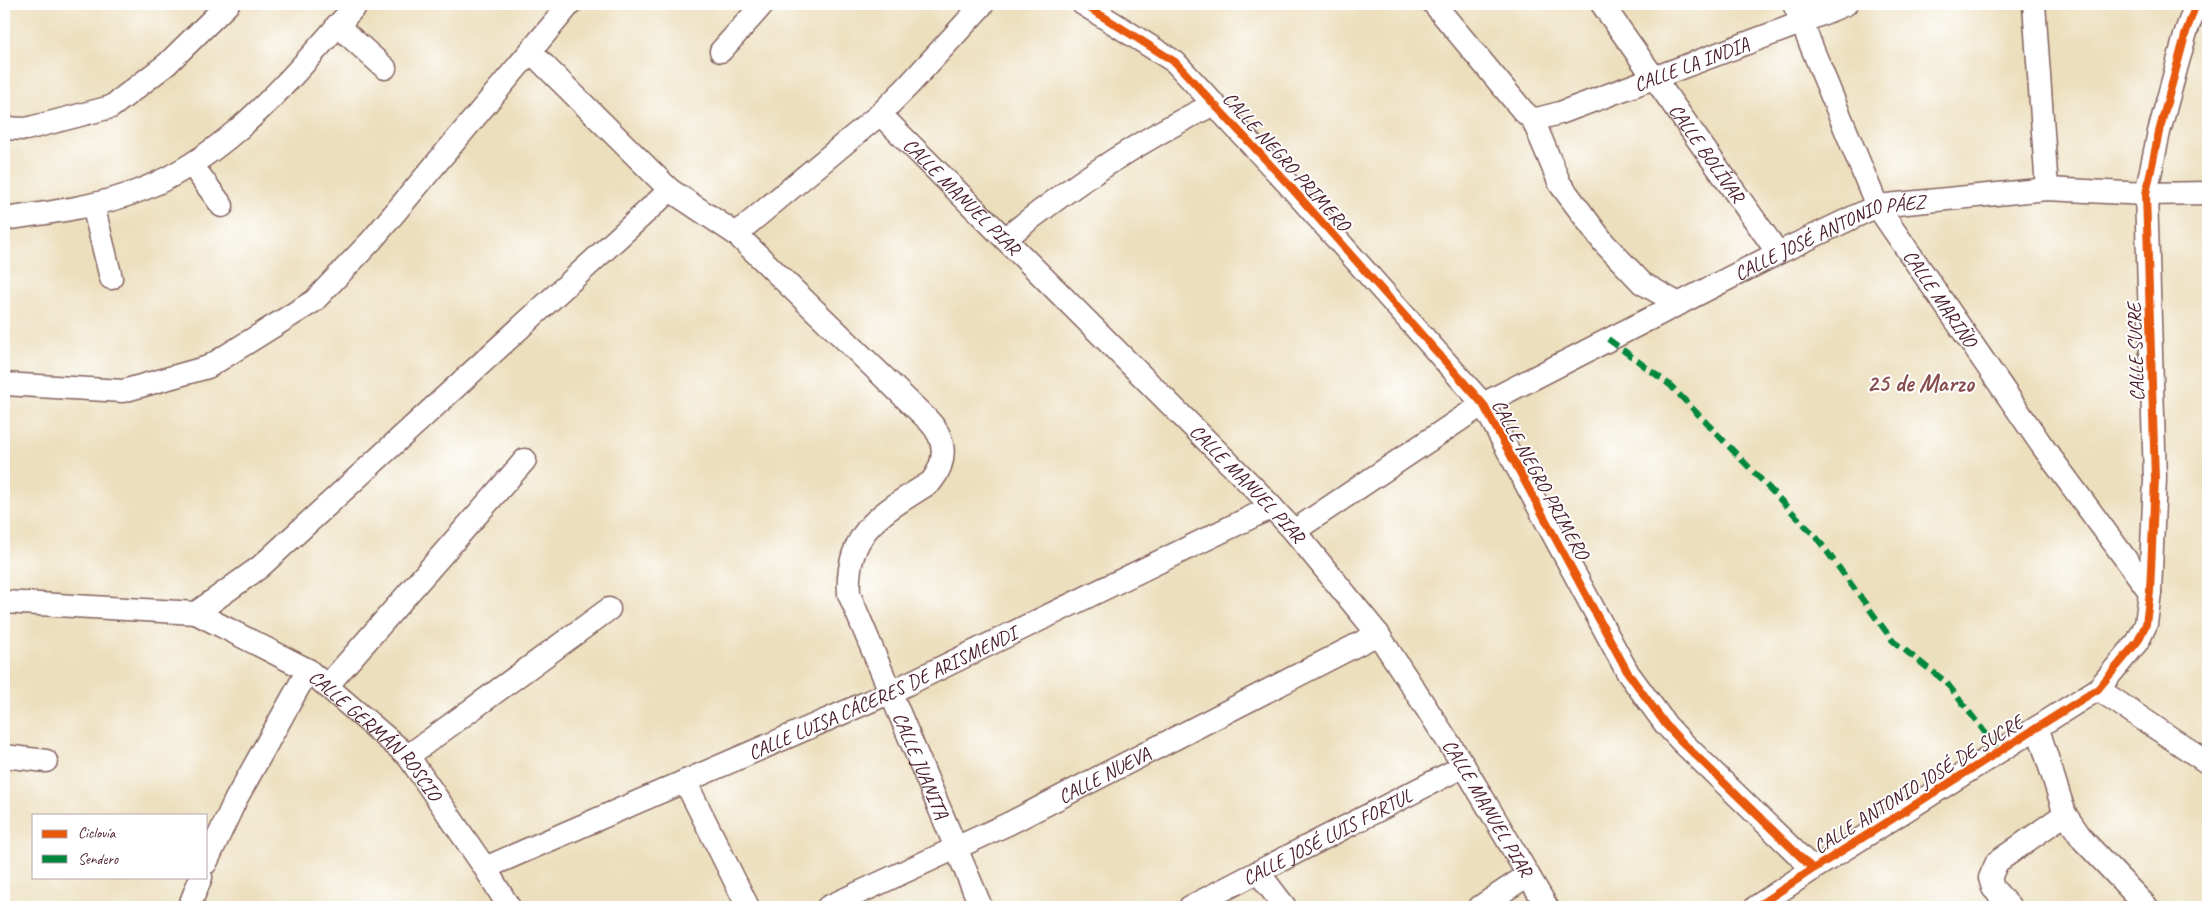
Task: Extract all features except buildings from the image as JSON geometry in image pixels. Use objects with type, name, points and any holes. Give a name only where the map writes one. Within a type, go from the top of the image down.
[{"type":"street","points":[[4,128],[26,129],[111,107],[167,64],[228,4]]},
{"type":"street","points":[[4,219],[93,205],[159,183],[192,165],[214,150],[243,125],[357,4]]},
{"type":"street","points":[[4,384],[123,391],[208,367],[314,301],[372,240],[570,4]]},
{"type":"street","points":[[721,51],[762,4]]},
{"type":"street","points":[[531,52],[670,190],[736,234],[880,114],[983,4]]},
{"type":"street","name":"CALLE NEGRO PRIMERO","points":[[1083,4],[1174,62],[1288,184],[1483,404],[1628,673],[1666,725],[1681,741],[1813,869]]},
{"type":"street","points":[[1434,4],[1523,111],[1533,120],[1560,184],[1604,243],[1642,283],[1680,304]]},
{"type":"street","name":"CALLE BOLÍVAR","points":[[1602,4],[1778,253]]},
{"type":"street","name":"CALLE LA INDIA","points":[[1533,120],[1560,113],[1654,78],[1798,13],[1846,4]]},
{"type":"street","points":[[2034,4],[2047,189]]},
{"type":"street","name":"CALLE SUCRE","points":[[2098,690],[2138,641],[2146,624],[2150,592],[2156,479],[2146,194],[2159,132],[2186,32],[2196,4]]},
{"type":"street","name":"CALLE MARIÑO","points":[[1798,13],[1878,206],[2043,447],[2150,592]]},
{"type":"street","points":[[337,26],[385,68]]},
{"type":"street","points":[[1005,239],[1064,193],[1104,165],[1176,123],[1214,104]]},
{"type":"street","name":"CALLE MANUEL PIAR","points":[[880,114],[1294,531],[1378,634],[1464,766],[1547,907]]},
{"type":"street","points":[[192,165],[222,206]]},
{"type":"street","name":"CALLE JOSÉ ANTONIO PÁEZ","points":[[1483,404],[1778,253],[1878,206],[2047,189],[2146,194],[2208,193]]},
{"type":"street","points":[[4,602],[196,613],[260,567],[670,190]]},
{"type":"street","points":[[93,205],[111,278]]},
{"type":"street","name":"CALLE JUANITA","points":[[736,234],[936,428],[941,438],[943,459],[932,482],[883,513],[865,530],[849,567],[849,594],[981,907]]},
{"type":"street","points":[[1294,531],[1483,404]]},
{"type":"street","points":[[327,686],[525,460]]},
{"type":"street","name":"CALLE LUISA CÁCERES DE ARISMENDI","points":[[485,868],[891,692],[1272,507]]},
{"type":"street","points":[[408,756],[609,608]]},
{"type":"street","name":"CALLE GERMÁN ROSCIO","points":[[196,613],[308,670],[408,756],[485,868],[509,907]]},
{"type":"street","name":"CALLE NUEVA","points":[[828,907],[1010,823],[1378,634]]},
{"type":"street","points":[[208,860],[236,799],[308,670]]},
{"type":"street","points":[[2098,690],[2208,763]]},
{"type":"street","name":"CALLE ANTONIO JOSÉ DE SUCRE","points":[[1756,907],[1813,869],[2098,690]]},
{"type":"street","points":[[2038,729],[2066,814],[2083,840],[2146,907]]},
{"type":"street","points":[[4,756],[46,761]]},
{"type":"street","name":"CALLE JOSÉ LUIS FORTUL","points":[[1190,907],[1464,766]]},
{"type":"street","points":[[685,781],[748,907]]},
{"type":"street","points":[[2010,907],[1993,888],[1990,878],[1998,862],[2066,814]]},
{"type":"street","points":[[1258,872],[1285,907]]},
{"type":"street","points":[[1480,907],[1528,874]]},
{"type":"street","points":[[189,907],[201,878]]},
{"type":"marked path","points":[[1608,339],[1670,385],[1817,538],[1893,641],[1946,682],[2000,752]]},
{"type":"cycle path","points":[[1083,4],[1175,62],[1288,184],[1483,404],[1628,673],[1666,725],[1681,741],[1813,869]]},
{"type":"cycle path","points":[[1756,907],[2098,689],[2138,641],[2146,624],[2150,592],[2155,479],[2146,194],[2159,132],[2186,32],[2196,4]]},
{"type":"district","name":"25 de Marzo","points":[[1920,382]]}]
